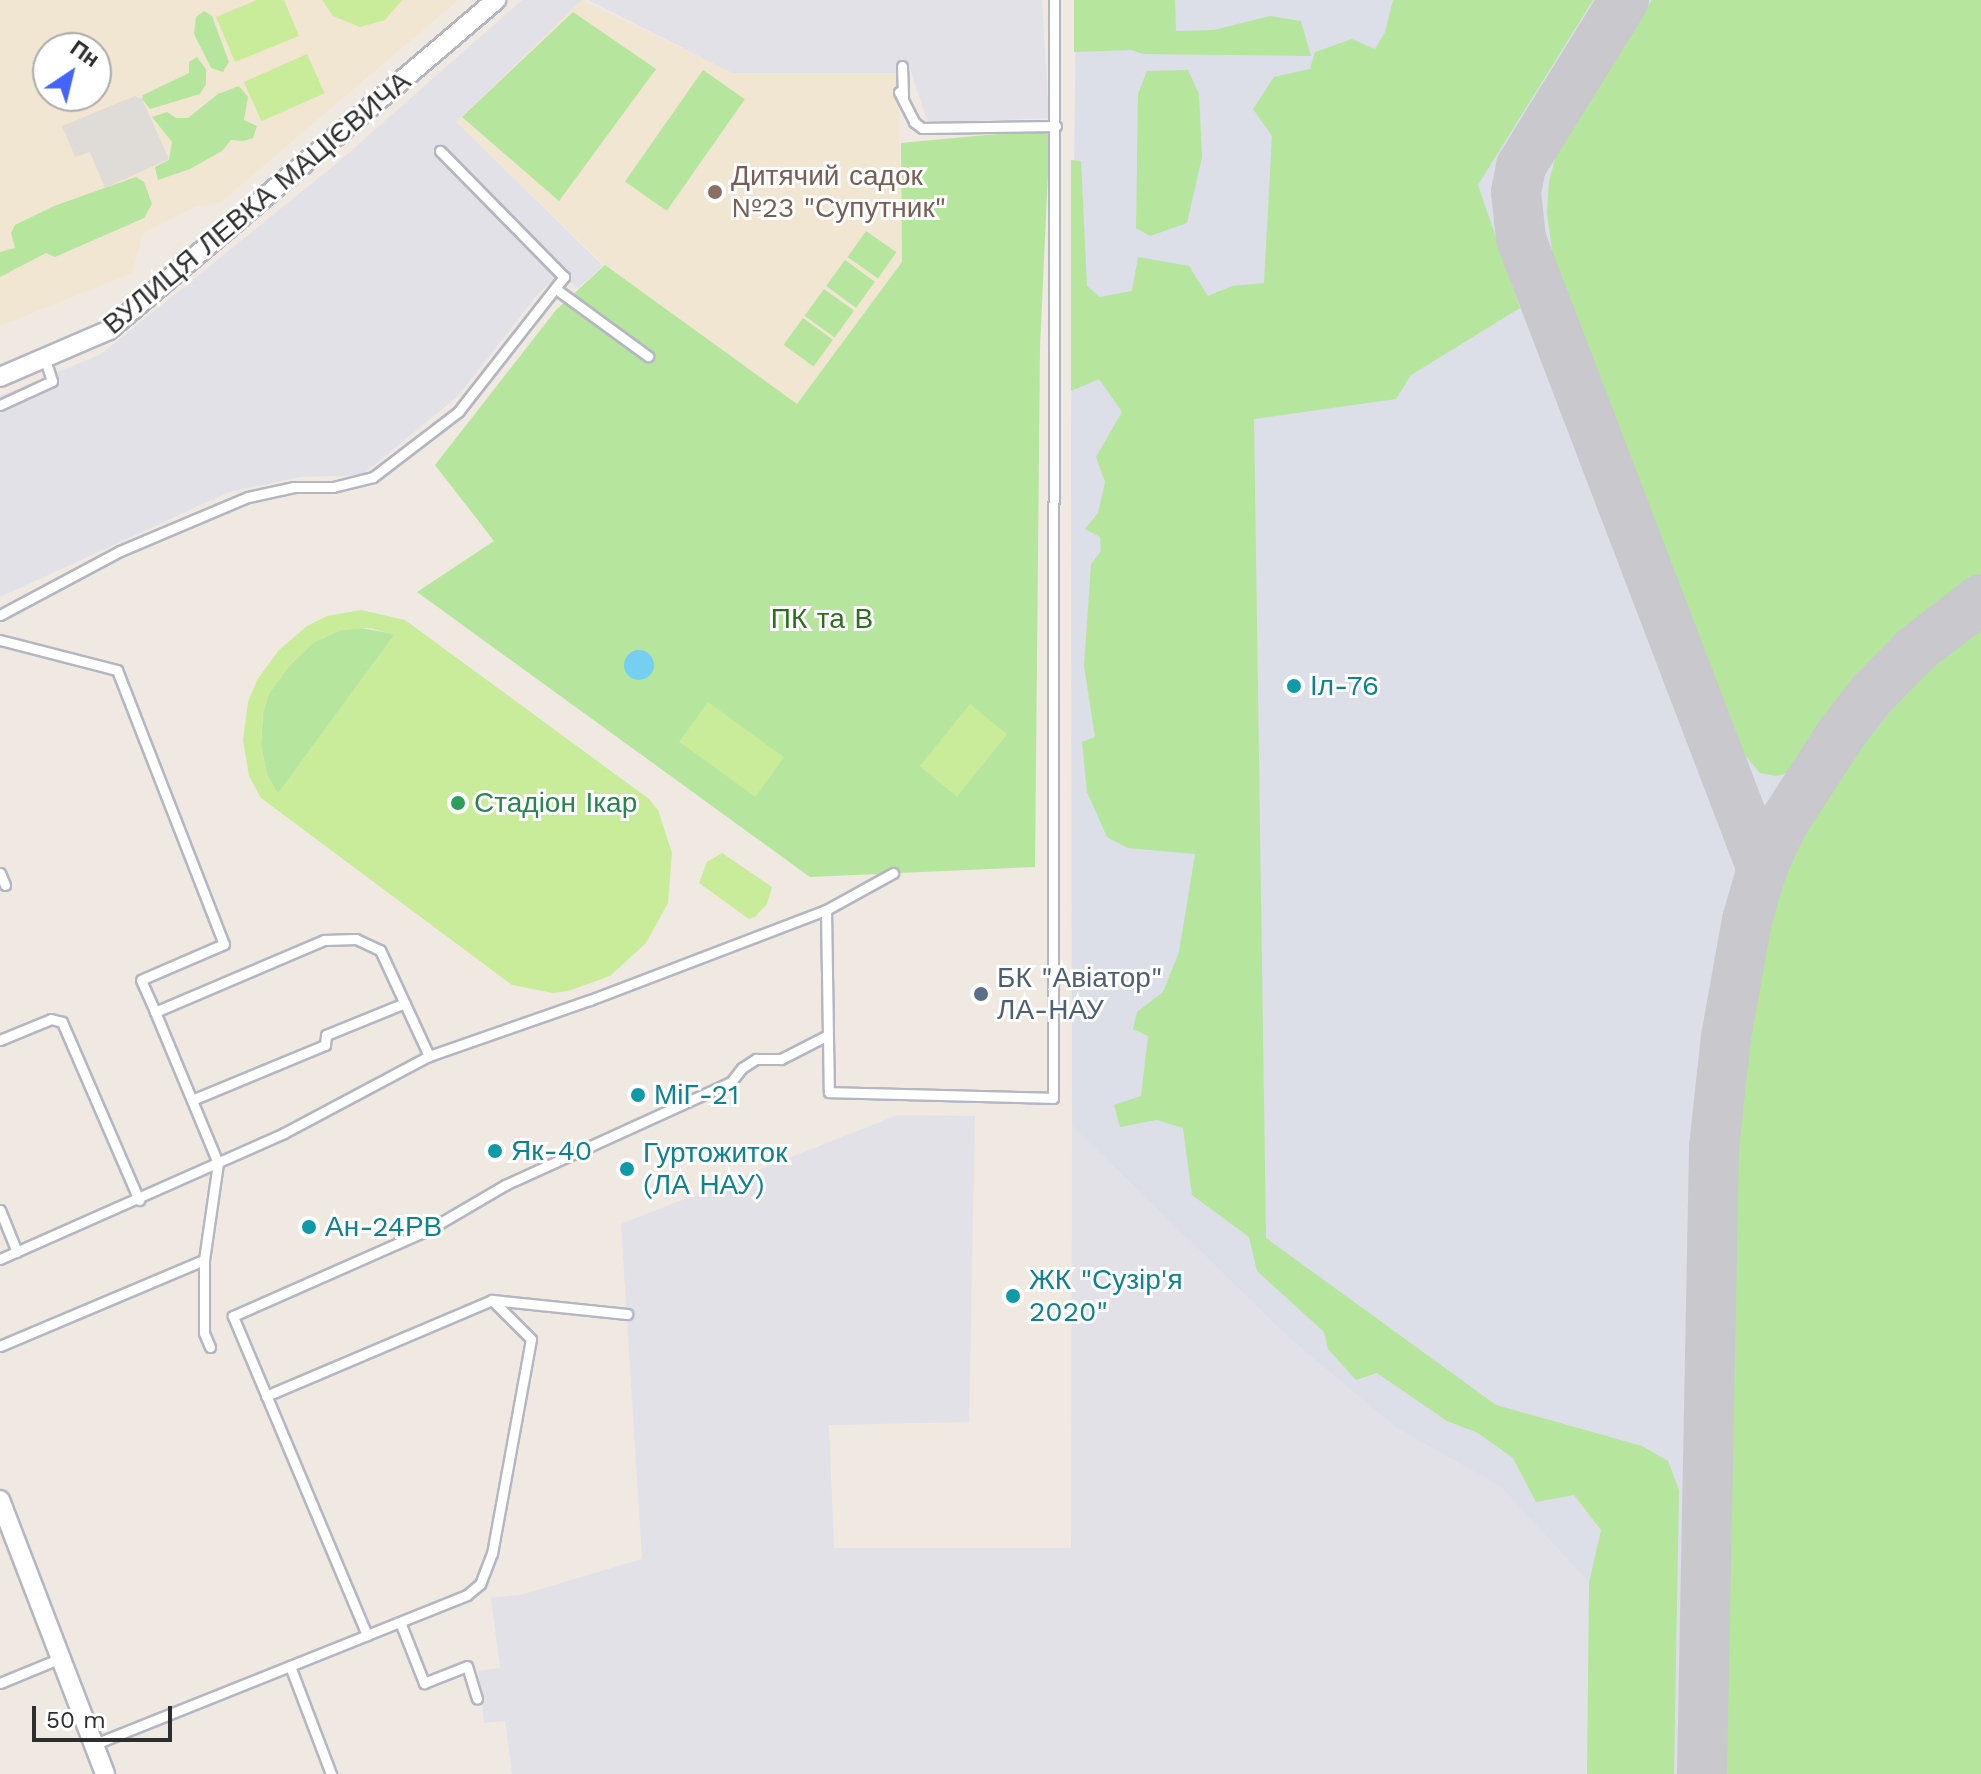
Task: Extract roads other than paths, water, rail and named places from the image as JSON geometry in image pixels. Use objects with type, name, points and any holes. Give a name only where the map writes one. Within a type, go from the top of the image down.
[{"type":"street","name":"ВУЛИЦЯ ЛЕВКА МАЦІЄВИЧА","points":[[0,377],[109,330],[496,0]]},
{"type":"street","points":[[0,1500],[105,1774]]},
{"type":"lane","points":[[826,910],[829,1092],[1053,1098],[1054,0]]},
{"type":"lane","points":[[902,66],[901,96],[914,122],[922,128],[1056,126]]},
{"type":"lane","points":[[0,615],[120,551],[248,497],[294,487],[333,487],[373,477],[458,412],[564,277],[440,151]]},
{"type":"lane","points":[[556,289],[648,356]]},
{"type":"lane","points":[[0,405],[52,381],[45,359]]},
{"type":"lane","points":[[0,640],[117,670],[224,944],[141,980],[218,1163],[204,1260],[204,1333],[210,1347]]},
{"type":"lane","points":[[0,873],[5,885]]},
{"type":"lane","points":[[0,1259],[139,1200],[284,1133],[429,1056],[590,1000],[826,910],[893,873]]},
{"type":"lane","points":[[155,1012],[324,940],[356,939],[380,950],[429,1056]]},
{"type":"lane","points":[[192,1100],[325,1045],[326,1035],[405,1003]]},
{"type":"lane","points":[[0,1040],[51,1019],[62,1022],[139,1200]]},
{"type":"lane","points":[[367,1635],[233,1316],[428,1230],[505,1185],[731,1082],[742,1068],[756,1059],[781,1059],[826,1036]]},
{"type":"lane","points":[[0,1210],[17,1252]]},
{"type":"lane","points":[[0,1346],[204,1260]]},
{"type":"lane","points":[[266,1396],[492,1300],[627,1314]]},
{"type":"lane","points":[[95,1744],[467,1595],[480,1584],[488,1570],[531,1339],[492,1300]]},
{"type":"lane","points":[[400,1622],[424,1683],[467,1666],[477,1699]]},
{"type":"lane","points":[[0,1683],[61,1658]]},
{"type":"lane","points":[[290,1666],[331,1774]]},
{"type":"water","points":[[639,650],[650,654],[654,665],[650,676],[639,680],[628,676],[624,665],[628,654]]},
{"type":"place","name":"Дитячий садок №23 \"Супутник\"","points":[[715,192]]},
{"type":"place","name":"Іл-76","points":[[1294,686]]},
{"type":"place","name":"Стадіон Ікар","points":[[458,803]]},
{"type":"place","name":"БК \"Авіатор\" ЛА-НАУ","points":[[981,994]]},
{"type":"place","name":"МіГ-21","points":[[638,1095]]},
{"type":"place","name":"Як-40","points":[[495,1151]]},
{"type":"place","name":"Гуртожиток (ЛА НАУ)","points":[[627,1169]]},
{"type":"place","name":"Ан-24РВ","points":[[309,1227]]},
{"type":"place","name":"ЖК \"Сузір'я 2020\"","points":[[1013,1296]]},
{"type":"park label","name":"ПК та В","points":[[822,619]]}]
